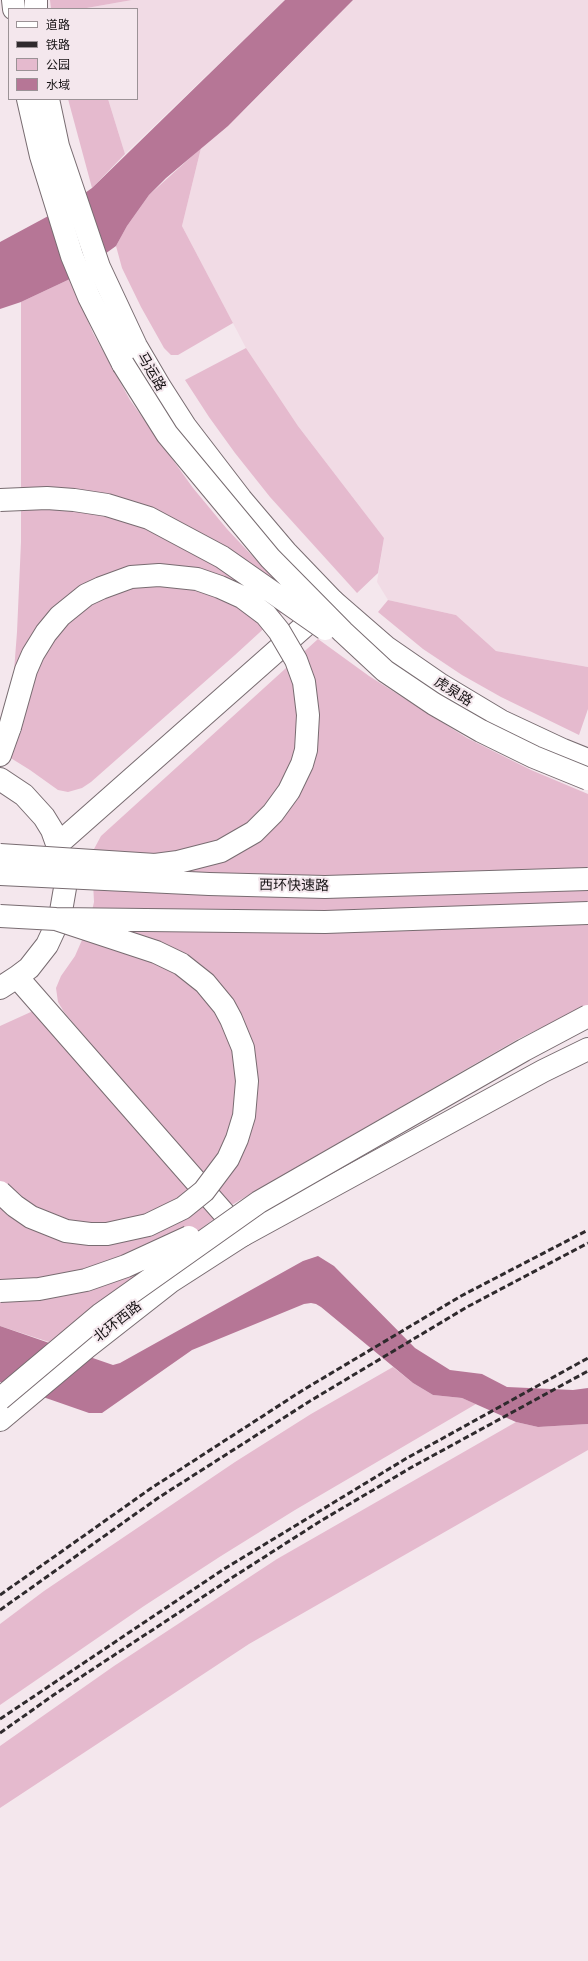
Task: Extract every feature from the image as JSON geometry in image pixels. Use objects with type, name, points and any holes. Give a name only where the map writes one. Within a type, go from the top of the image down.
[{"type":"main road","points":[[28,100],[41,156],[64,197],[72,256],[105,331],[139,391],[167,434],[270,558],[343,632],[385,671]]},
{"type":"main road","name":"马运路","points":[[48,100],[58,146],[64,197],[136,346],[185,426],[241,499],[286,552],[333,601]]},
{"type":"main road","points":[[0,500],[47,498],[74,500],[125,510],[158,522],[201,544],[244,571],[440,708],[534,757],[588,779]]},
{"type":"main road","points":[[0,755],[10,727],[26,670],[33,654],[46,633],[66,610],[86,595],[115,582],[131,578],[159,574],[197,579],[231,591],[252,604],[273,622],[288,645],[300,671],[307,698],[308,735],[302,764],[296,779],[282,803],[273,813],[254,832],[234,844],[209,855],[178,862],[155,865],[0,855]]},
{"type":"main road","points":[[58,844],[333,601]]},
{"type":"main road","name":"虎泉路","points":[[333,601],[386,647],[441,685],[502,721],[563,750],[588,760]]},
{"type":"main road","points":[[0,779],[12,786],[35,805],[44,817],[58,844],[64,873],[64,895],[60,917],[48,944],[39,957],[9,982],[243,1235]]},
{"type":"main road","name":"西环快速路","points":[[0,874],[209,884],[325,887],[588,879]]},
{"type":"main road","points":[[0,916],[56,919],[325,922],[588,913]]},
{"type":"main road","points":[[0,1192],[15,1206],[31,1217],[66,1231],[90,1234],[108,1234],[148,1225],[183,1208],[212,1182],[228,1159],[237,1139],[244,1116],[247,1081],[243,1048],[227,1012],[205,983],[180,964],[156,952],[56,919]]},
{"type":"main road","points":[[0,1291],[61,1286],[106,1274],[168,1248],[259,1202],[524,1050],[588,1016]]},
{"type":"main road","name":"北环西路","points":[[0,1420],[87,1347],[170,1282],[243,1235],[543,1071],[588,1049]]},
{"type":"main road","points":[[0,1399],[101,1314],[259,1202]]},
{"type":"shaded area","points":[[132,0],[285,0],[125,154],[108,100],[138,100],[138,8],[87,8]]},
{"type":"shaded area","points":[[353,0],[588,0],[588,667],[496,651],[456,615],[388,600],[377,582],[384,538],[298,426],[246,348],[182,226],[201,148],[248,107]]},
{"type":"green space","points":[[50,0],[132,0],[87,8],[51,8]]},
{"type":"green space","points":[[68,100],[108,100],[125,154],[92,188]]},
{"type":"green space","points":[[201,148],[182,226],[233,323],[178,355],[171,355],[164,348],[141,307],[122,268],[116,246],[127,226],[149,195]]},
{"type":"green space","points":[[70,279],[93,333],[130,400],[193,488],[227,529],[290,596],[283,611],[235,655],[91,782],[82,788],[68,792],[58,790],[1,752],[13,684],[21,542],[21,302]]},
{"type":"green space","points":[[246,348],[298,426],[384,538],[378,573],[357,593],[270,497],[235,453],[185,380]]},
{"type":"green space","points":[[388,600],[456,615],[496,651],[588,667],[588,709],[579,735],[501,697],[462,675],[423,649],[378,612]]},
{"type":"green space","points":[[318,639],[369,676],[467,738],[531,770],[588,794],[588,1005],[518,1039],[228,1207],[64,1012],[58,1002],[56,988],[61,976],[75,956],[89,924],[94,902],[92,863],[94,849],[101,836]]},
{"type":"green space","points":[[33,1011],[215,1218],[52,1343],[0,1326],[0,1026]]},
{"type":"green space","points":[[393,1367],[413,1383],[433,1395],[462,1398],[476,1404],[295,1510],[221,1556],[144,1606],[0,1705],[0,1624],[44,1591],[235,1462],[311,1414]]},
{"type":"green space","points":[[516,1422],[538,1427],[588,1424],[588,1450],[249,1644],[0,1808],[0,1746],[114,1666],[277,1559]]},
{"type":"water","points":[[285,0],[353,0],[228,126],[166,178],[149,195],[127,226],[116,246],[70,279],[21,302],[0,309],[0,242],[65,207],[92,188]]},
{"type":"water","points":[[318,1256],[334,1266],[415,1348],[450,1370],[482,1374],[507,1387],[573,1390],[588,1388],[588,1424],[538,1427],[516,1422],[462,1398],[433,1395],[413,1383],[321,1307],[311,1303],[304,1304],[192,1350],[102,1413],[89,1413],[0,1382],[0,1326],[113,1365],[120,1363],[303,1261]]},
{"type":"railway","points":[[0,1595],[150,1489],[303,1390],[461,1296],[588,1230]]},
{"type":"railway","points":[[0,1610],[158,1498],[310,1401],[467,1307],[588,1243]]},
{"type":"railway","points":[[0,1719],[224,1569],[407,1458],[588,1358]]},
{"type":"railway","points":[[0,1733],[55,1694],[319,1522],[412,1467],[588,1371]]}]
